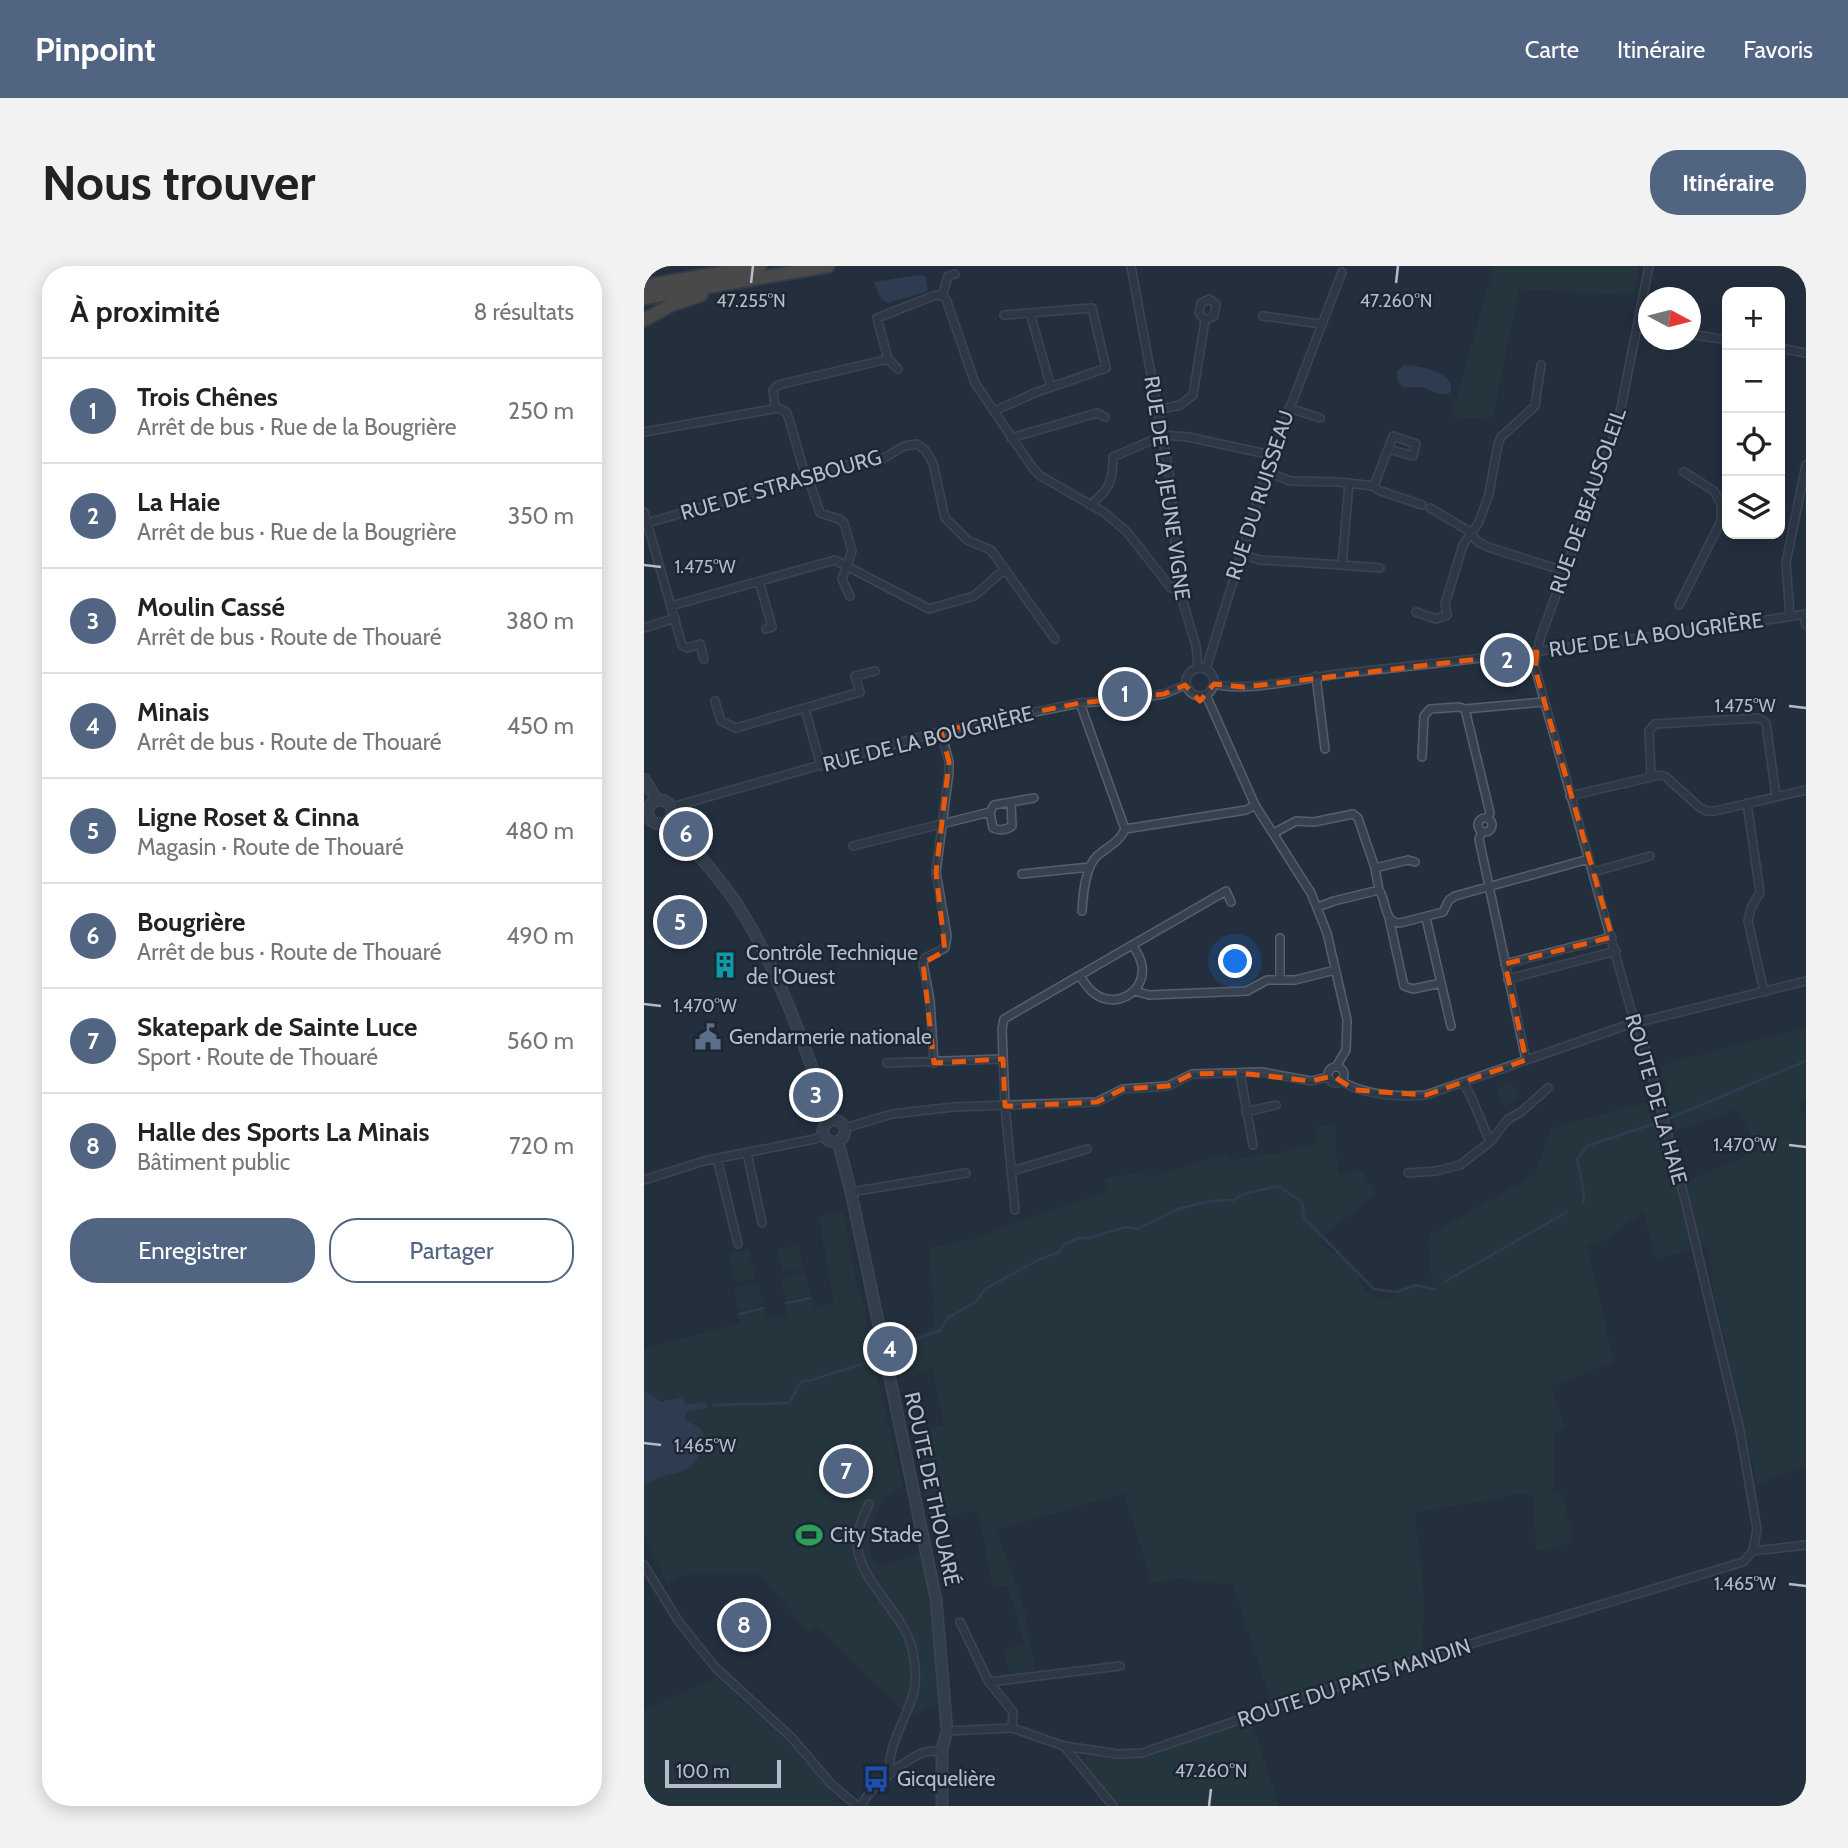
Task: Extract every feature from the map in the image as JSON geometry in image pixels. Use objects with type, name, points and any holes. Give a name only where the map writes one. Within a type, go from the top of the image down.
[{"type":"highway","points":[[645,289],[760,272],[828,266]]},
{"type":"highway","points":[[644,320],[688,298],[756,284],[760,272]]},
{"type":"street","name":"RUE DE LA JEUNE VIGNE","points":[[1131,266],[1164,436],[1179,589],[1202,668]]},
{"type":"street","name":"RUE DE BEAUSOLEIL","points":[[1645,287],[1649,266]]},
{"type":"street","name":"RUE DU RUISSEAU","points":[[1202,668],[1272,456],[1342,272]]},
{"type":"street","points":[[942,296],[948,276],[955,274]]},
{"type":"street","points":[[898,369],[888,359],[877,318],[936,295],[942,296],[946,299],[975,383],[1039,475],[1105,513],[1127,532],[1171,588],[1179,589]]},
{"type":"street","points":[[994,411],[1106,368],[1092,308],[1004,315]]},
{"type":"street","points":[[1030,313],[1051,387]]},
{"type":"street","points":[[1263,316],[1321,324]]},
{"type":"street","points":[[1158,410],[1180,405],[1193,395],[1205,320]]},
{"type":"street","name":"RUE DE BEAUSOLEIL","points":[[1537,652],[1616,428],[1638,327]]},
{"type":"street","points":[[1701,336],[1722,339]]},
{"type":"street","points":[[1785,349],[1806,353]]},
{"type":"street","points":[[775,407],[773,390],[778,385],[888,359]]},
{"type":"street","points":[[1416,612],[1436,619],[1447,615],[1445,604],[1463,545],[1479,522],[1489,494],[1497,444],[1501,437],[1535,407],[1541,365]]},
{"type":"street","points":[[644,432],[775,407],[786,412],[820,513],[844,523],[852,551],[842,579],[850,596]]},
{"type":"street","points":[[1289,408],[1320,418]]},
{"type":"street","points":[[1011,438],[1097,413],[1105,416]]},
{"type":"street","points":[[1090,505],[1105,493],[1113,475],[1113,457],[1164,436],[1188,438],[1272,456]]},
{"type":"street","name":"RUE DE STRASBOURG","points":[[646,524],[859,462],[879,461],[904,446],[918,444],[933,463],[945,518],[967,540],[991,550],[1005,569]]},
{"type":"street","points":[[1374,486],[1389,449]]},
{"type":"street","points":[[1790,616],[1786,563],[1806,465]]},
{"type":"street","points":[[1267,472],[1290,481],[1374,486],[1378,490],[1426,506],[1448,517],[1488,547],[1564,571]]},
{"type":"street","points":[[1679,605],[1721,521],[1721,504],[1714,491],[1684,472]]},
{"type":"street","points":[[1342,565],[1349,483]]},
{"type":"street","points":[[644,512],[682,645],[687,648],[700,644],[704,659]]},
{"type":"street","points":[[1240,554],[1260,560],[1380,568]]},
{"type":"street","points":[[671,606],[835,560],[927,609],[974,596],[1005,569],[1055,639]]},
{"type":"street","points":[[759,581],[772,627],[766,629]]},
{"type":"street","points":[[1805,614],[1806,625]]},
{"type":"street","name":"RUE DE LA BOUGRIÈRE","points":[[1214,684],[1238,687],[1537,652],[1805,614]]},
{"type":"street","points":[[644,628],[675,618]]},
{"type":"street","name":"ROUTE DE LA HAIE","points":[[1537,652],[1534,664],[1544,702],[1616,951],[1630,1010],[1637,1023],[1686,1204],[1740,1431],[1757,1529],[1754,1552]]},
{"type":"street","points":[[1202,668],[1213,676],[1214,684],[1206,695],[1193,695],[1185,685],[1188,673],[1202,668]]},
{"type":"street","points":[[715,701],[722,721],[736,729],[860,692],[855,676],[875,671]]},
{"type":"street","points":[[1316,676],[1325,749]]},
{"type":"street","name":"RUE DE LA BOUGRIÈRE","points":[[672,807],[941,731],[1080,703],[1164,694],[1185,685]]},
{"type":"street","points":[[1206,695],[1255,805],[1294,864],[1318,908],[1327,933],[1346,1020],[1347,1039],[1344,1056],[1329,1070],[1328,1077]]},
{"type":"street","points":[[1422,757],[1426,712],[1430,709],[1465,709],[1544,702]]},
{"type":"street","points":[[1080,703],[1125,829],[1122,837],[1095,858],[1090,867],[1082,911]]},
{"type":"street","points":[[805,709],[821,766]]},
{"type":"street","points":[[1465,709],[1490,813],[1488,818],[1492,823],[1488,831],[1482,831],[1479,839],[1526,1060]]},
{"type":"street","points":[[1651,775],[1649,731],[1655,724],[1759,718],[1766,723],[1776,796]]},
{"type":"street","points":[[934,1063],[930,1001],[923,963],[925,958],[945,948],[947,936],[936,872],[949,762],[941,731]]},
{"type":"street","points":[[1570,796],[1651,775],[1666,777],[1707,811],[1806,790]]},
{"type":"street","points":[[644,779],[657,800]]},
{"type":"street","points":[[853,846],[990,812],[995,805],[1034,799]]},
{"type":"street","points":[[657,800],[668,802],[672,807],[673,815],[662,824],[655,823],[646,816],[651,804],[657,800]]},
{"type":"street","points":[[990,812],[993,828],[1008,829],[1012,826],[1011,802]]},
{"type":"street","points":[[1747,803],[1760,892],[1748,915],[1748,921],[1764,992]]},
{"type":"street","points":[[1125,829],[1246,810],[1255,805]]},
{"type":"street","points":[[1274,833],[1296,821],[1314,822],[1353,814],[1358,818],[1376,868],[1379,890],[1389,918],[1404,986],[1413,989],[1441,983]]},
{"type":"street","points":[[668,821],[712,869],[748,922],[786,1004],[831,1121]]},
{"type":"street","points":[[1593,872],[1650,856]]},
{"type":"street","points":[[1389,918],[1394,923],[1401,923],[1426,918],[1443,912],[1449,900],[1455,896],[1589,859]]},
{"type":"street","points":[[1376,868],[1408,860],[1415,862]]},
{"type":"street","points":[[1023,874],[1090,867]]},
{"type":"street","points":[[1318,908],[1334,901],[1379,890]]},
{"type":"street","points":[[1015,1210],[1005,1106],[1002,1029],[1006,1016],[1226,891],[1231,902]]},
{"type":"street","points":[[1426,918],[1451,1026]]},
{"type":"street","points":[[1505,964],[1612,937]]},
{"type":"street","points":[[1280,939],[1280,980]]},
{"type":"street","points":[[1080,976],[1092,992],[1101,998],[1123,998],[1135,991],[1142,977],[1142,966],[1133,946]]},
{"type":"street","points":[[1508,979],[1616,951]]},
{"type":"street","points":[[1135,991],[1149,995],[1247,991],[1267,980],[1295,980],[1335,970]]},
{"type":"street","points":[[1328,1077],[1334,1083],[1341,1081],[1356,1090],[1407,1096],[1426,1095],[1637,1023],[1806,981]]},
{"type":"street","points":[[887,1063],[1003,1059]]},
{"type":"street","points":[[1336,1066],[1343,1071],[1341,1081]]},
{"type":"street","points":[[845,1128],[892,1114],[957,1107],[1097,1101],[1123,1088],[1168,1086],[1192,1074],[1262,1072],[1311,1081],[1328,1077]]},
{"type":"street","points":[[1240,1073],[1253,1144]]},
{"type":"street","points":[[1463,1083],[1490,1142]]},
{"type":"street","points":[[1408,1173],[1426,1173],[1460,1165],[1490,1142],[1508,1119],[1521,1112],[1548,1088]]},
{"type":"street","points":[[1246,1112],[1276,1105]]},
{"type":"street","points":[[823,1135],[825,1125],[831,1121],[838,1121],[845,1128]]},
{"type":"street","points":[[823,1135],[831,1142],[838,1142],[843,1138],[845,1128]]},
{"type":"street","points":[[644,1180],[718,1158],[815,1139],[823,1135]]},
{"type":"street","name":"ROUTE DE THOUARÉ","points":[[838,1142],[859,1229],[936,1599],[947,1731],[942,1750],[942,1806]]},
{"type":"street","points":[[1012,1171],[1087,1149]]},
{"type":"street","points":[[747,1153],[762,1223]]},
{"type":"street","points":[[718,1158],[738,1244]]},
{"type":"street","points":[[851,1192],[966,1173]]},
{"type":"street","points":[[869,1504],[860,1523],[858,1553],[877,1588],[900,1618],[912,1646],[916,1671],[915,1691],[891,1752],[889,1767],[892,1772]]},
{"type":"street","name":"ROUTE DU PATIS MANDIN","points":[[947,1731],[1012,1728],[1064,1746],[1118,1754],[1142,1753],[1394,1667],[1743,1562],[1754,1552],[1806,1545]]},
{"type":"street","points":[[644,1565],[679,1622],[715,1667],[792,1738],[831,1784],[858,1805],[892,1772],[924,1752],[942,1750]]},
{"type":"street","points":[[960,1622],[989,1682],[1013,1712],[1012,1728]]},
{"type":"street","points":[[989,1682],[1121,1666]]},
{"type":"street","points":[[1064,1746],[1113,1806]]},
{"type":"highlighted area","points":[[1537,652],[1535,669],[1612,937],[1505,964],[1526,1060],[1426,1095],[1355,1090],[1333,1076],[1311,1081],[1240,1073],[1192,1074],[1168,1086],[1123,1089],[1097,1102],[1016,1106],[1005,1106],[1003,1059],[934,1063],[923,963],[945,951],[936,872],[949,762],[941,731],[1080,703],[1164,694],[1185,685],[1200,701],[1214,684],[1244,687]]},
{"type":"green space","points":[[1494,266],[1639,266],[1635,295],[1519,289],[1493,417],[1451,418]]},
{"type":"green space","points":[[1806,1028],[1806,1098],[1798,1103],[1806,1120],[1806,1469],[1804,1466],[1757,1485],[1711,1280],[1712,1270],[1707,1246],[1657,1259],[1643,1212],[1605,1240],[1587,1246],[1614,1362],[1551,1386],[1565,1428],[1553,1432],[1553,1493],[1562,1494],[1573,1541],[1554,1548],[1536,1550],[1534,1498],[1524,1493],[1415,1513],[1424,1601],[1422,1666],[1275,1714],[1233,1585],[1178,1578],[1152,1583],[1124,1493],[996,1530],[1024,1607],[1035,1671],[1010,1674],[1004,1650],[1024,1643],[1008,1586],[993,1588],[978,1510],[931,1520],[911,1432],[944,1425],[932,1367],[900,1382],[894,1345],[935,1326],[929,1248],[979,1238],[1015,1222],[1108,1191],[1105,1179],[1144,1171],[1146,1178],[1227,1154],[1229,1160],[1278,1153],[1316,1143],[1317,1126],[1335,1126],[1338,1174],[1362,1171],[1376,1194],[1326,1234],[1323,1233],[1318,1242],[1352,1266],[1365,1291],[1386,1300],[1413,1287],[1432,1290],[1429,1235],[1534,1175],[1552,1128],[1651,1101],[1676,1185],[1760,1151],[1737,1109],[1674,1131],[1660,1065]]},
{"type":"green space","points":[[1510,1081],[1520,1098],[1504,1107],[1497,1094],[1500,1093],[1498,1089]]},
{"type":"green space","points":[[843,1210],[856,1283],[864,1304],[870,1349],[903,1486],[883,1498],[870,1527],[870,1555],[877,1565],[887,1565],[920,1553],[933,1628],[937,1703],[913,1715],[903,1711],[817,1626],[808,1633],[759,1573],[688,1573],[667,1584],[644,1537],[644,1349],[740,1323],[738,1313],[763,1307],[766,1318],[787,1315],[785,1303],[811,1296],[814,1308],[834,1303],[819,1217]]},
{"type":"green space","points":[[798,1245],[803,1268],[782,1272],[777,1249]]},
{"type":"green space","points":[[749,1249],[755,1278],[735,1282],[729,1253]]},
{"type":"green space","points":[[805,1273],[810,1295],[785,1300],[781,1279]]},
{"type":"green space","points":[[758,1283],[762,1305],[738,1310],[734,1288]]},
{"type":"green space","points":[[717,1678],[790,1744],[842,1806],[644,1806],[644,1710]]},
{"type":"green space","points":[[1252,1722],[1279,1806],[1117,1806],[1087,1769],[1084,1757],[1090,1755],[1128,1758],[1151,1755]]},
{"type":"water","points":[[925,276],[928,291],[888,303],[881,299],[874,282]]},
{"type":"water","points":[[1404,365],[1442,375],[1451,383],[1451,392],[1443,394],[1421,387],[1402,387],[1397,380],[1397,372]]},
{"type":"water","points":[[644,1390],[661,1402],[682,1397],[686,1405],[706,1402],[706,1408],[686,1412],[685,1420],[700,1428],[704,1436],[695,1462],[681,1472],[663,1476],[644,1487]]},
{"type":"waterway","points":[[1670,1118],[1806,1061]]},
{"type":"waterway","points":[[1583,1203],[1584,1193],[1577,1159],[1587,1146],[1659,1122]]},
{"type":"waterway","points":[[896,1346],[941,1330],[947,1318],[976,1302],[985,1289],[1040,1259],[1060,1252],[1064,1244],[1126,1227],[1137,1229],[1178,1209],[1210,1201],[1234,1200],[1244,1194],[1278,1186],[1302,1202],[1304,1218],[1374,1289],[1396,1292],[1416,1285],[1434,1289]]},
{"type":"waterway","points":[[1446,1281],[1567,1212]]},
{"type":"waterway","points":[[786,1303],[810,1298]]},
{"type":"waterway","points":[[739,1314],[763,1308]]},
{"type":"waterway","points":[[815,1379],[862,1364]]},
{"type":"waterway","points":[[713,1405],[789,1403],[801,1382],[812,1380]]},
{"type":"place","name":"La Haie","points":[[1507,660]]},
{"type":"place","name":"Trois Chênes","points":[[1125,694]]},
{"type":"place","name":"Bougrière","points":[[686,834]]},
{"type":"place","name":"Ligne Roset & Cinna","points":[[680,922]]},
{"type":"place","name":"Contrôle Technique de l'Ouest","points":[[725,965]]},
{"type":"place","name":"Gendarmerie nationale","points":[[708,1037]]},
{"type":"place","name":"Moulin Cassé","points":[[816,1095]]},
{"type":"place","name":"Minais","points":[[890,1349]]},
{"type":"place","name":"Skatepark de Sainte Luce","points":[[846,1471]]},
{"type":"place","name":"City Stade","points":[[809,1535]]},
{"type":"place","name":"Halle des Sports La Minais","points":[[744,1625]]},
{"type":"place","name":"Gicquelière","points":[[876,1779]]}]
